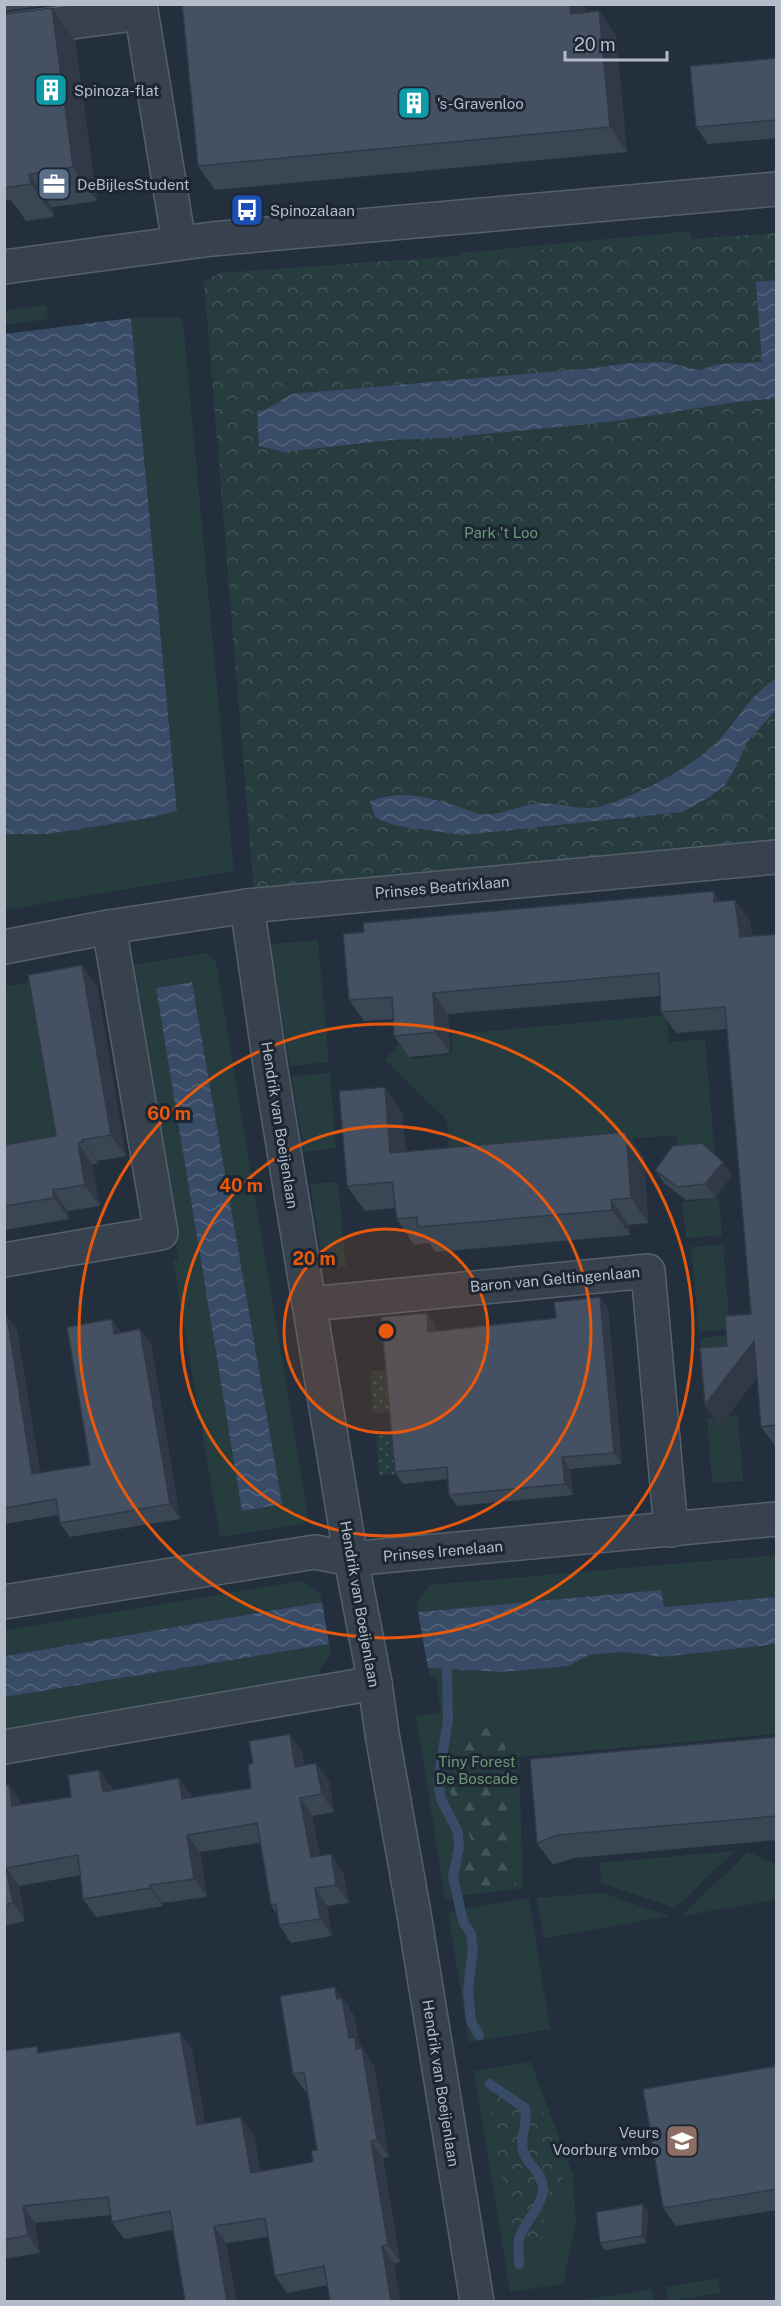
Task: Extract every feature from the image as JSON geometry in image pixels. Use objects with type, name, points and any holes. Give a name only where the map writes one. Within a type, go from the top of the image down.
[{"type":"street","points":[[4,31],[141,9],[179,243]]},
{"type":"street","points":[[4,267],[179,243],[777,189]]},
{"type":"street","name":"Prinses Beatrixlaan","points":[[4,948],[109,927],[247,906],[777,857]]},
{"type":"street","name":"Hendrik van Boeijenlaan","points":[[247,906],[271,1071],[351,1559],[375,1683],[477,2301]]},
{"type":"street","points":[[4,1260],[161,1233],[109,927]]},
{"type":"street","name":"Baron van Geltingenlaan","points":[[310,1304],[648,1271],[671,1530]]},
{"type":"street","name":"Prinses Irenelaan","points":[[4,1602],[315,1552],[351,1559],[777,1520]]},
{"type":"street","points":[[4,1747],[375,1683]]},
{"type":"green space","points":[[691,231],[692,243],[461,274],[459,253]]},
{"type":"green space","name":"Park 't Loo","points":[[776,233],[776,845],[254,892],[204,281],[221,273]]},
{"type":"green space","points":[[47,306],[48,319],[5,325],[5,311]]},
{"type":"green space","points":[[131,318],[181,318],[183,321],[234,871],[5,910],[5,834],[49,834],[148,818],[177,810]]},
{"type":"green space","points":[[318,940],[329,1062],[290,1066],[271,944]]},
{"type":"green space","points":[[206,953],[216,961],[308,1516],[304,1524],[220,1537],[173,1260],[178,1259],[127,966]],"holes":[[[192,982],[281,1504],[242,1511],[156,989]]]},
{"type":"green space","points":[[38,981],[67,1155],[5,1166],[5,986]]},
{"type":"green space","points":[[667,1015],[669,1042],[705,1039],[715,1155],[679,1158],[676,1135],[449,1155],[447,1120],[385,1060],[402,1040],[412,1059],[449,1055],[453,1051],[451,1037],[456,1034]]},
{"type":"green space","points":[[330,1073],[336,1148],[304,1152],[291,1076]]},
{"type":"green space","points":[[338,1182],[346,1267],[325,1269],[310,1184]]},
{"type":"green space","points":[[719,1198],[722,1235],[686,1238],[682,1202]]},
{"type":"green space","points":[[723,1245],[730,1329],[699,1332],[691,1247]]},
{"type":"green space","points":[[730,1335],[718,1413],[707,1413],[700,1338]]},
{"type":"green space","points":[[389,1370],[393,1412],[373,1413],[370,1372]]},
{"type":"green space","points":[[738,1416],[743,1481],[712,1483],[707,1418]]},
{"type":"green space","points":[[395,1433],[398,1474],[379,1476],[376,1435]]},
{"type":"green space","points":[[776,1555],[776,1597],[663,1607],[660,1590],[418,1612],[417,1602],[429,1585]]},
{"type":"green space","points":[[299,1581],[320,1593],[322,1602],[5,1656],[5,1630]]},
{"type":"green space","points":[[329,1644],[331,1655],[319,1670],[320,1678],[5,1730],[5,1697]]},
{"type":"green space","points":[[776,1644],[776,1734],[519,1757],[523,1888],[445,1898],[416,1716],[441,1712],[436,1676],[430,1676],[428,1668],[503,1672],[568,1666],[589,1655],[624,1652],[663,1657]]},
{"type":"green space","name":"Tiny Forest De Boscade","points":[[469,1723],[488,1725],[504,1738],[516,1887],[463,1893],[464,1866],[471,1839],[451,1794],[448,1767],[458,1739]]},
{"type":"green space","points":[[735,1851],[675,1908],[601,1883],[600,1863]]},
{"type":"green space","points":[[748,1852],[776,1864],[776,1900],[681,1916]]},
{"type":"green space","points":[[602,1893],[670,1916],[544,1938],[536,1898]]},
{"type":"green space","points":[[529,1898],[550,2029],[469,2042],[448,1912]]},
{"type":"green space","points":[[531,2062],[573,2175],[576,2222],[563,2284],[510,2292],[474,2071]]},
{"type":"green space","points":[[486,2086],[545,2114],[563,2182],[547,2212],[536,2242],[514,2244]]},
{"type":"green space","points":[[718,2278],[721,2293],[668,2301],[666,2287]]},
{"type":"green space","points":[[652,2289],[654,2301],[576,2301]]},
{"type":"water","points":[[776,280],[776,398],[608,422],[443,438],[390,440],[284,452],[259,446],[257,411],[265,410],[292,394],[595,368],[628,363],[664,362],[700,370],[718,364],[762,362],[756,282]]},
{"type":"water","points":[[131,318],[177,811],[49,834],[5,834],[5,334]]},
{"type":"water","points":[[776,679],[776,710],[747,742],[725,785],[708,798],[682,812],[463,835],[393,825],[375,817],[370,801],[393,795],[425,798],[487,814],[539,803],[595,808],[615,802],[661,781],[704,754],[759,692]]},
{"type":"water","points":[[192,982],[282,1504],[242,1511],[156,988]]},
{"type":"water","points":[[661,1590],[664,1607],[776,1597],[776,1644],[663,1657],[624,1652],[589,1655],[568,1666],[503,1672],[428,1668],[418,1612]]},
{"type":"water","points":[[322,1602],[329,1644],[5,1697],[5,1656]]},
{"type":"building","name":"'s-Gravenloo","points":[[182,4],[570,4],[571,14],[599,11],[610,127],[198,166]]},
{"type":"building","points":[[52,8],[73,167],[29,174],[31,184],[4,188],[4,14]]},
{"type":"building","points":[[777,58],[777,120],[696,127],[690,66]]},
{"type":"building","points":[[714,891],[714,902],[735,900],[740,937],[777,934],[777,1425],[761,1427],[754,1341],[705,1405],[700,1348],[727,1346],[725,1316],[751,1314],[725,1007],[661,1012],[659,973],[433,993],[435,1032],[394,1036],[392,997],[349,1000],[343,934],[364,932],[363,923]]},
{"type":"building","points":[[82,965],[111,1135],[82,1140],[83,1142],[78,1143],[85,1185],[53,1190],[54,1198],[4,1206],[4,1145],[56,1136],[28,975]]},
{"type":"building","points":[[385,1087],[390,1153],[626,1132],[631,1198],[611,1200],[612,1210],[418,1227],[417,1217],[397,1219],[392,1182],[347,1186],[339,1091]]},
{"type":"building","points":[[702,1143],[723,1162],[705,1184],[677,1187],[655,1170],[673,1146]]},
{"type":"building","points":[[600,1297],[614,1453],[562,1457],[565,1484],[449,1495],[447,1467],[395,1472],[381,1317],[427,1313],[428,1332],[556,1318],[554,1302]]},
{"type":"building","points":[[4,1316],[7,1316],[32,1474],[90,1465],[67,1327],[112,1319],[114,1334],[140,1329],[170,1504],[60,1523],[56,1499],[4,1508]]},
{"type":"building","points":[[290,1734],[295,1767],[316,1763],[322,1794],[300,1798],[311,1857],[331,1854],[336,1885],[315,1888],[320,1919],[279,1925],[276,1904],[271,1905],[257,1823],[187,1835],[194,1879],[150,1885],[150,1888],[83,1899],[78,1855],[6,1868],[13,1903],[4,1905],[4,1785],[9,1785],[12,1806],[71,1797],[68,1775],[99,1770],[103,1792],[179,1778],[182,1799],[251,1788],[248,1765],[253,1763],[249,1741]]},
{"type":"building","points":[[777,1737],[777,1816],[558,1835],[537,1843],[530,1759]]},
{"type":"building","points":[[335,1987],[337,1999],[342,1998],[349,2038],[355,2037],[356,2049],[362,2048],[377,2140],[371,2141],[388,2245],[382,2246],[391,2301],[330,2301],[324,2266],[275,2276],[265,2218],[214,2226],[227,2301],[185,2301],[170,2211],[112,2222],[108,2197],[23,2206],[28,2235],[4,2240],[4,2051],[37,2046],[38,2053],[180,2032],[197,2125],[241,2117],[251,2173],[313,2162],[311,2151],[317,2150],[304,2072],[293,2074],[280,1996]]},
{"type":"building","points":[[777,2066],[777,2189],[663,2208],[643,2089]]},
{"type":"building","points":[[643,2204],[642,2236],[600,2243],[596,2212]]},
{"type":"waterway","points":[[447,1670],[448,1720],[438,1781],[441,1799],[458,1832],[459,1847],[453,1877],[463,1921],[471,1934],[473,1950],[468,1990],[471,2021],[479,2035]]},
{"type":"waterway","points":[[490,2084],[525,2108],[526,2120],[522,2148],[543,2184],[542,2196],[520,2236],[519,2264]]},
{"type":"place","name":"Spinoza-flat","points":[[51,90]]},
{"type":"place","name":"'s-Gravenloo","points":[[414,103]]},
{"type":"place","name":"DeBijlesStudent","points":[[54,184]]},
{"type":"place","name":"Spinozalaan","points":[[247,210]]},
{"type":"place","name":"Veurs Voorburg vmbo","points":[[682,2141]]}]
